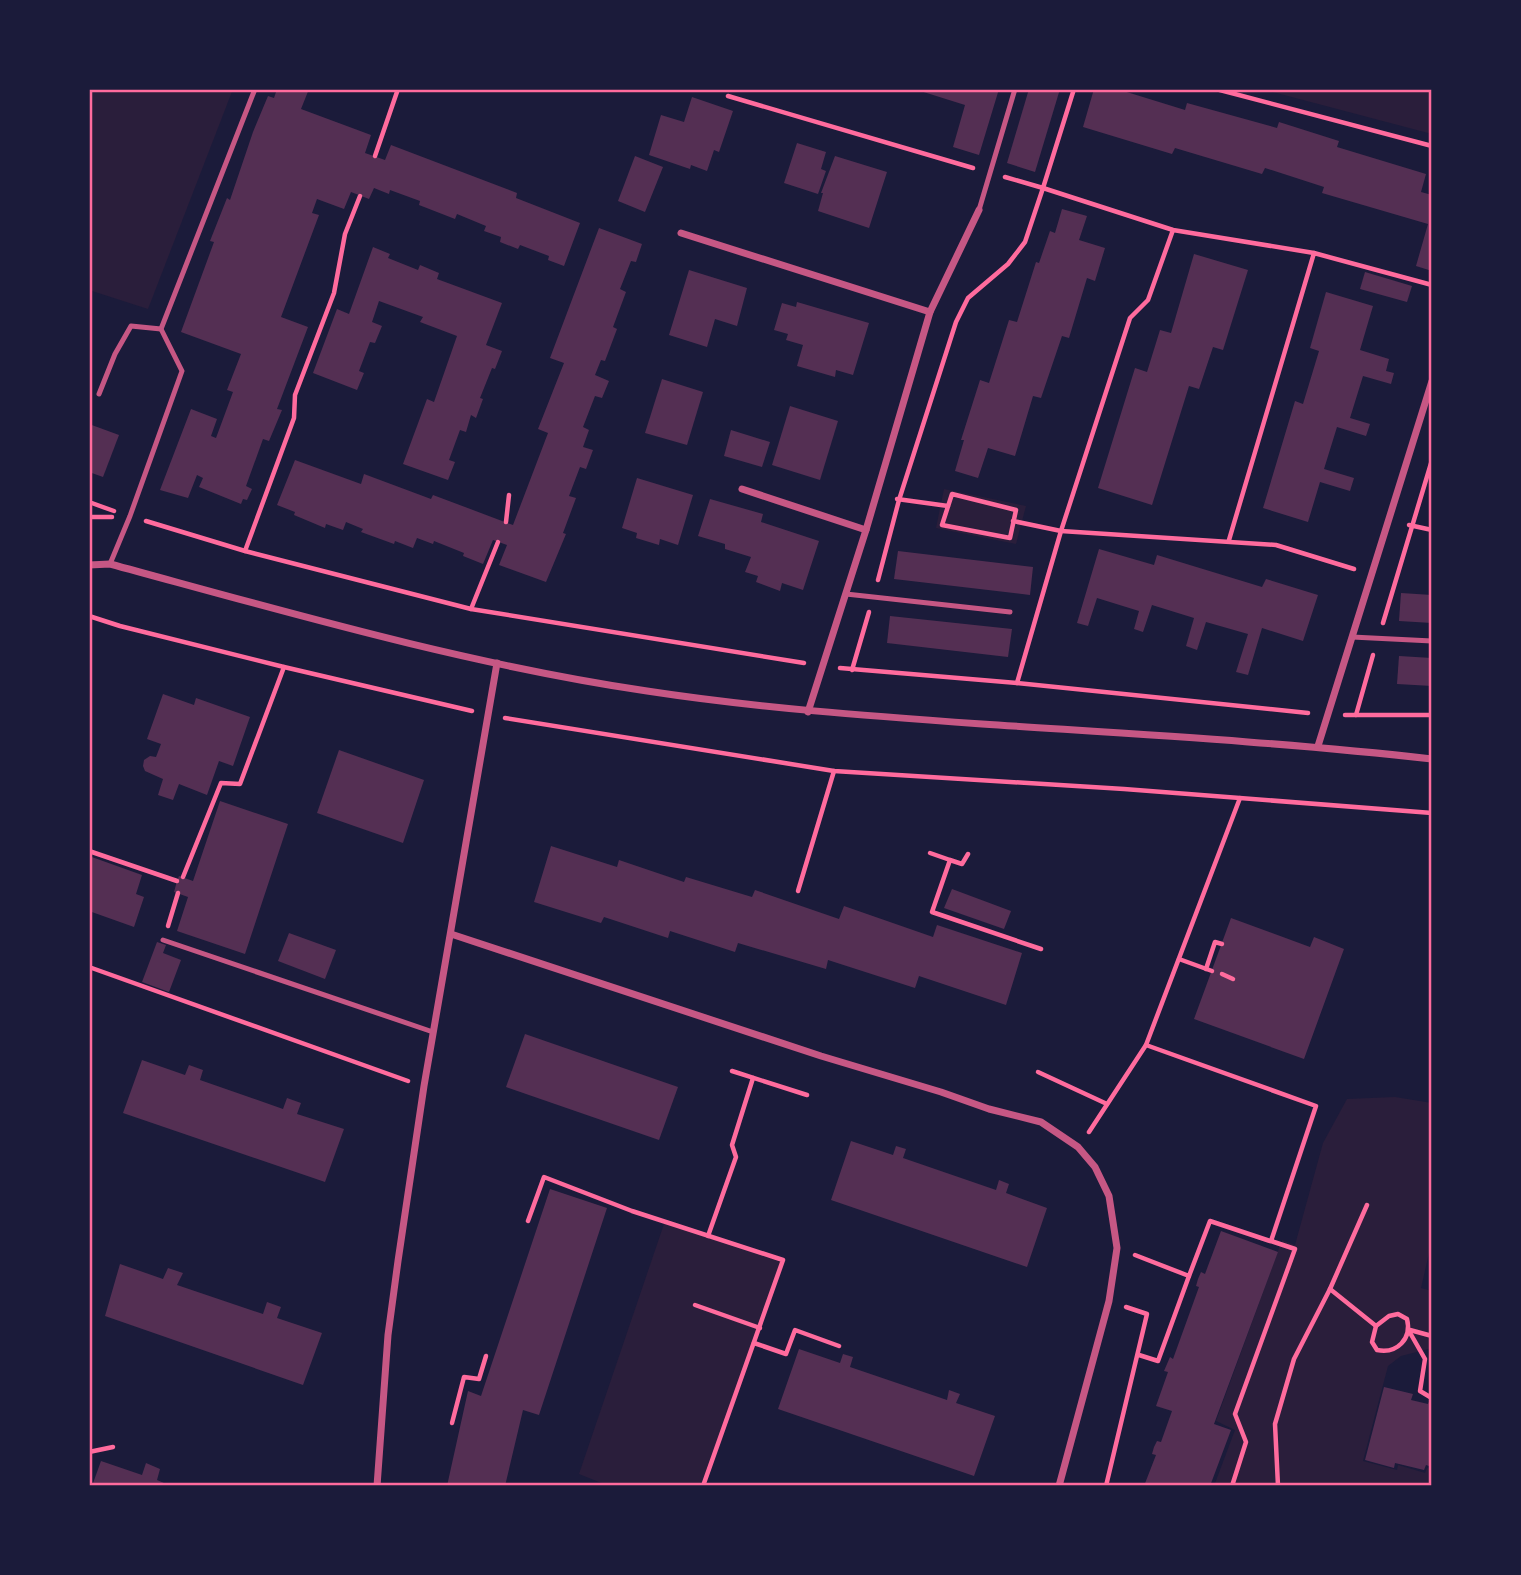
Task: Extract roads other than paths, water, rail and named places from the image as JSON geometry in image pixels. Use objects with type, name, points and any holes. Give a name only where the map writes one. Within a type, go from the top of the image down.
[{"type":"street","points":[[808,712],[866,530],[930,312],[979,210]]},
{"type":"street","points":[[681,233],[930,312]]},
{"type":"street","points":[[1318,746],[1432,381]]},
{"type":"street","points":[[742,489],[866,530]]},
{"type":"street","points":[[89,565],[110,564],[300,615],[497,663],[645,691],[808,712],[1318,746],[1432,759]]},
{"type":"street","points":[[377,1486],[388,1335],[424,1086],[497,663]]},
{"type":"street","points":[[451,934],[821,1056],[989,1109],[1041,1122],[1078,1147],[1095,1167],[1110,1196],[1118,1248],[1109,1301],[1059,1486]]},
{"type":"lane","points":[[110,564],[182,371],[161,330],[255,89]]},
{"type":"lane","points":[[979,210],[1015,89]]},
{"type":"lane","points":[[99,394],[115,354],[131,326],[161,330]]},
{"type":"lane","points":[[846,594],[1010,612]]},
{"type":"lane","points":[[1352,637],[1432,641]]},
{"type":"lane","points":[[163,940],[433,1032]]}]
